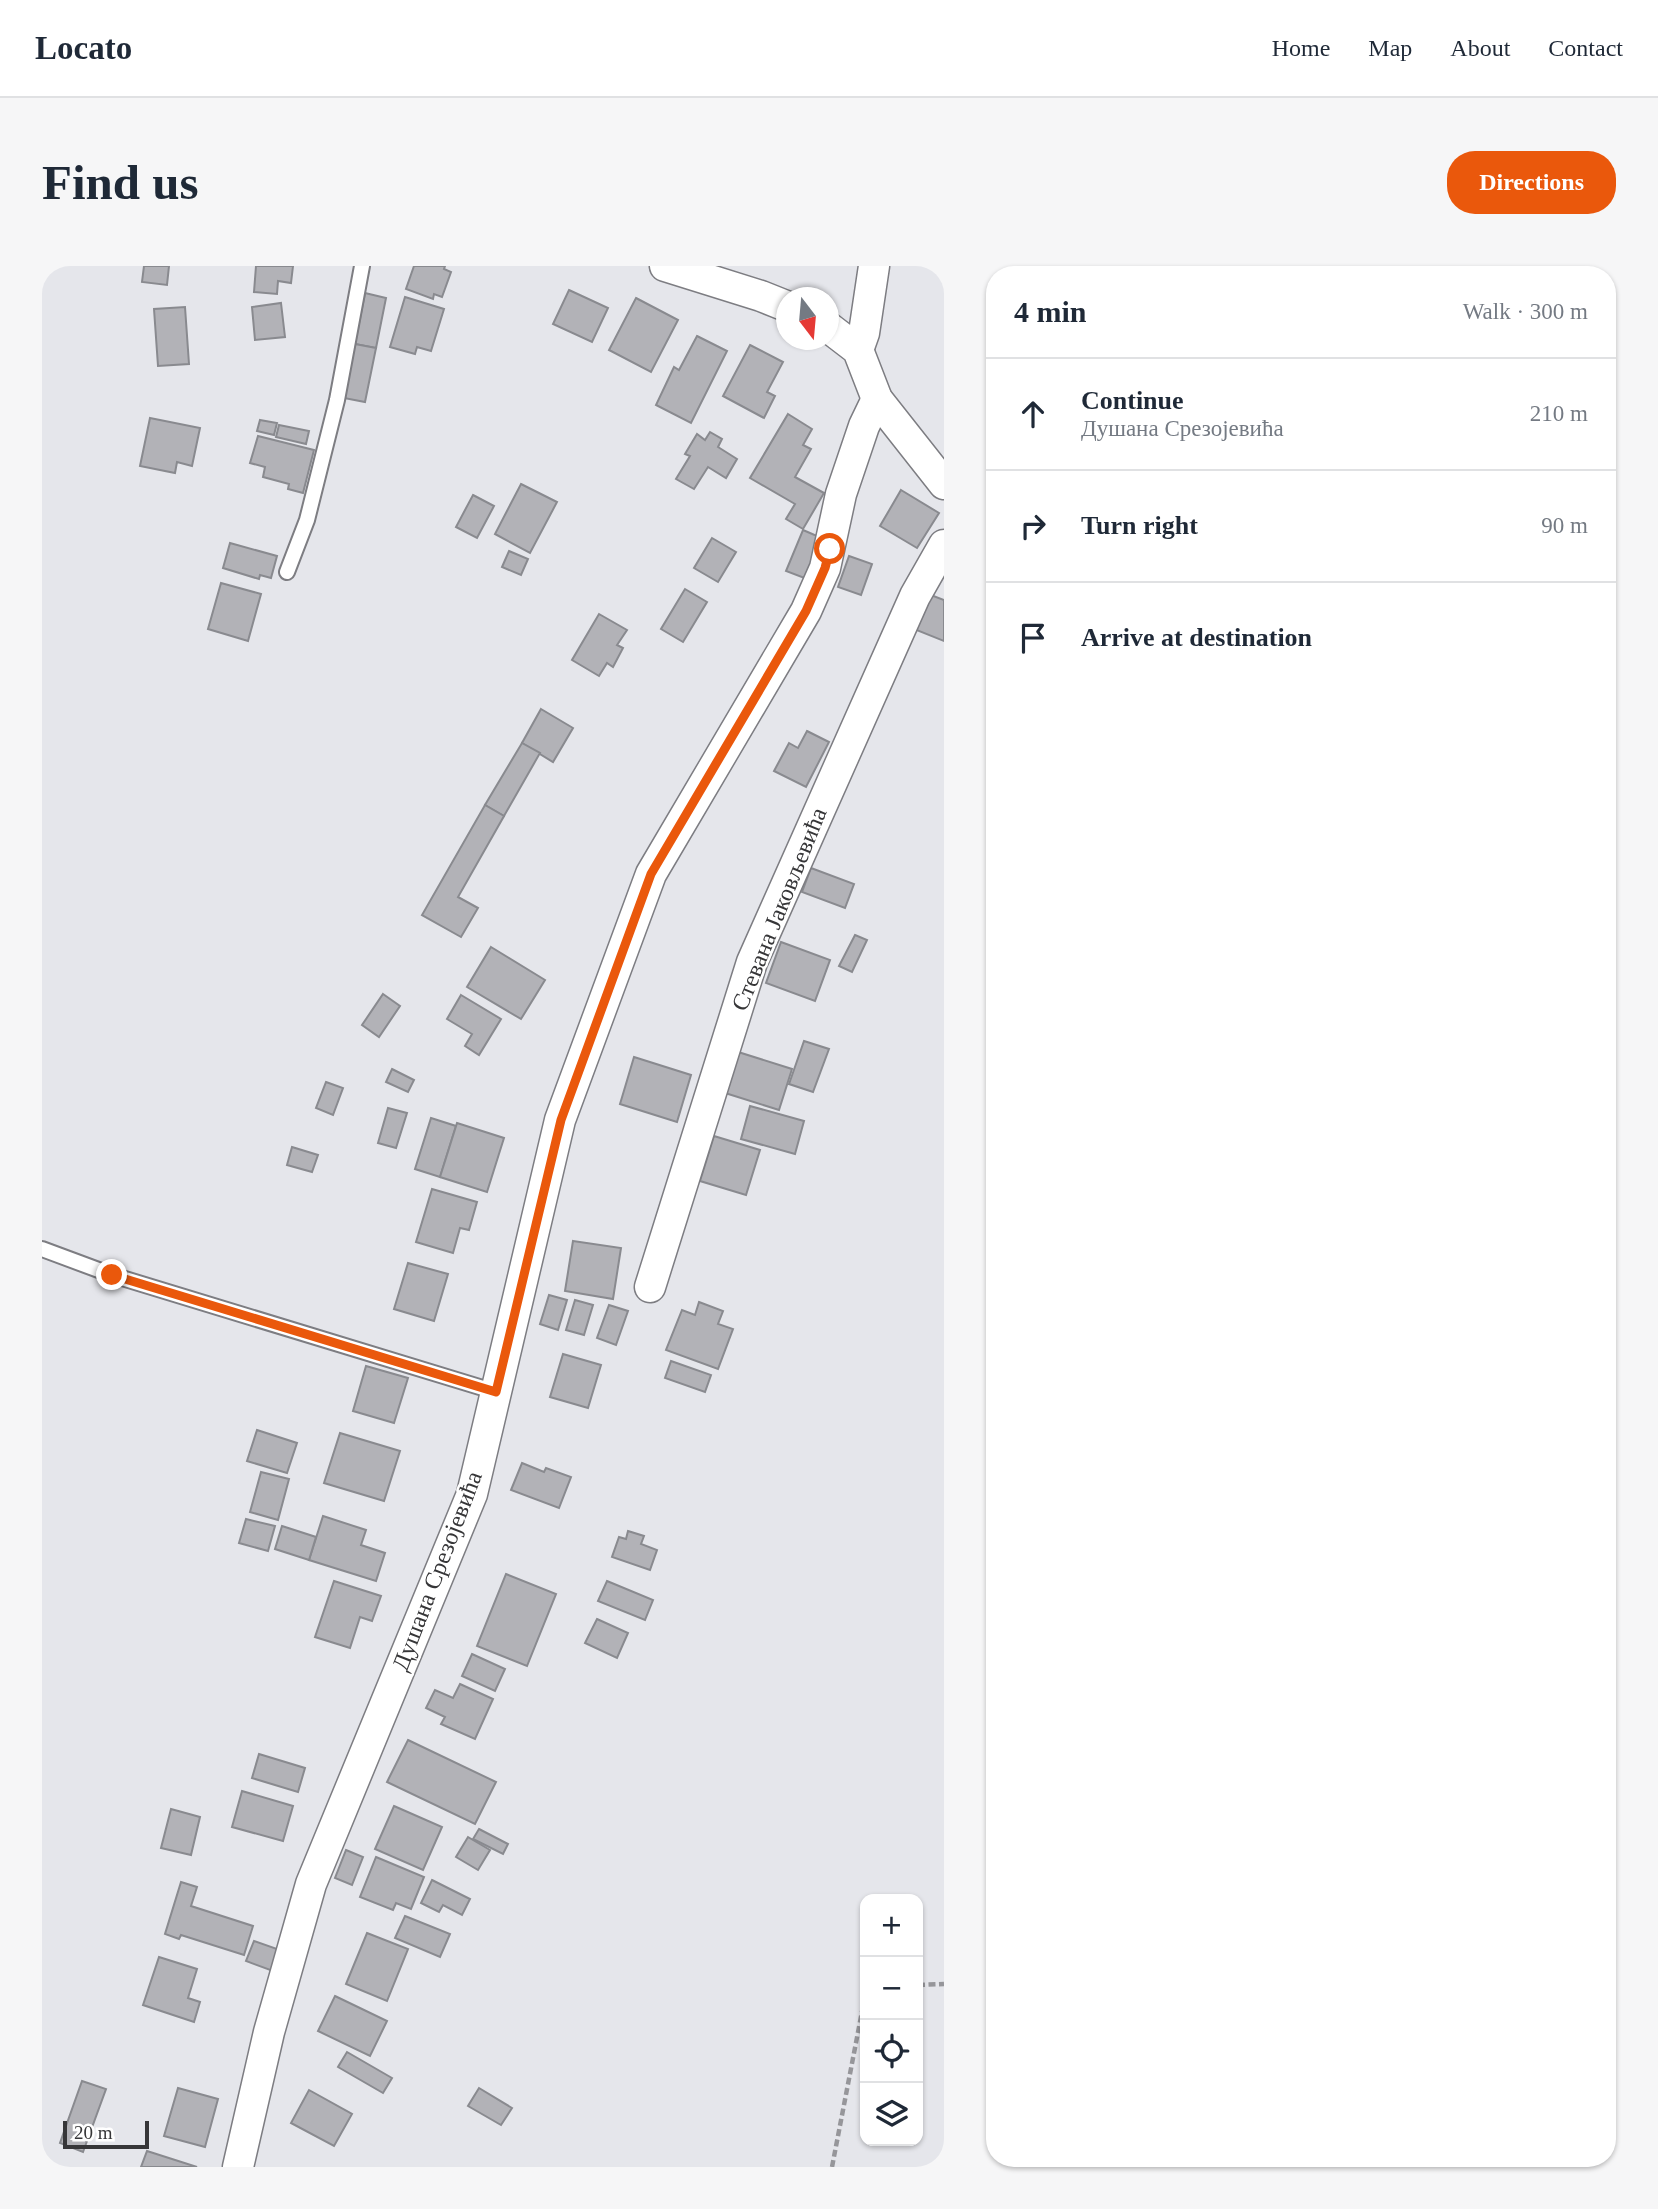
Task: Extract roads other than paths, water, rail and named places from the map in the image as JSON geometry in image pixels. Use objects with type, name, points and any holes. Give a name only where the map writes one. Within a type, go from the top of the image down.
[{"type":"street","points":[[665,266],[776,302]]},
{"type":"street","points":[[858,350],[864,333],[874,266]]},
{"type":"street","points":[[839,335],[858,350],[877,398],[944,484]]},
{"type":"street","name":"Душана Срезојевића","points":[[238,2167],[269,2032],[311,1884],[472,1494],[561,1120],[651,874],[806,611],[825,568],[841,494],[864,426],[877,398]]},
{"type":"street","name":"Стевана Јаковљевића","points":[[650,1287],[752,962],[915,596],[944,545]]},
{"type":"lane","points":[[287,572],[307,520],[337,400],[362,266]]},
{"type":"lane","points":[[42,1249],[112,1275],[496,1392]]}]
